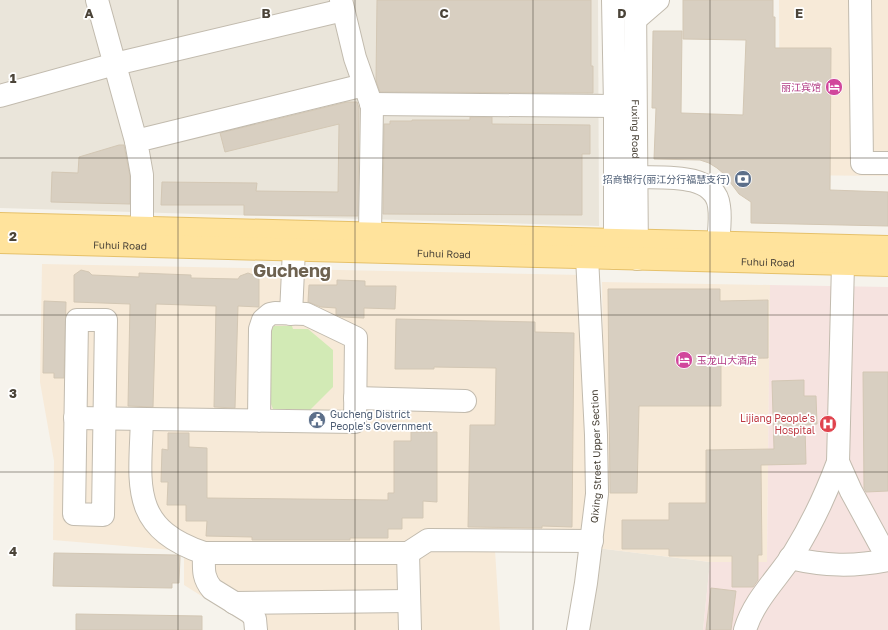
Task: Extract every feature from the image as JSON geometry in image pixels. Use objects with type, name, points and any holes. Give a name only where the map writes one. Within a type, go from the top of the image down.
[{"type":"main road","name":"Fuhui Road","points":[[0,224],[370,233],[843,264],[888,265]]},
{"type":"main road","name":"Fuhui Road","points":[[0,242],[587,257],[615,249]]},
{"type":"main road","name":"Fuhui Road","points":[[637,250],[718,243],[888,247]]},
{"type":"street","points":[[97,0],[136,141],[142,175],[142,227]]},
{"type":"street","points":[[613,0],[615,249]]},
{"type":"street","points":[[636,9],[649,9],[658,0]]},
{"type":"street","points":[[860,0],[862,163],[888,163]]},
{"type":"street","points":[[0,96],[115,64],[342,5],[355,58],[368,95],[370,233]]},
{"type":"street","name":"Fuxing Road","points":[[636,9],[637,250]]},
{"type":"street","points":[[136,141],[368,95],[615,106]]},
{"type":"street","points":[[637,177],[697,181],[708,188],[717,199],[719,206],[718,243]]},
{"type":"street","points":[[291,314],[294,249]]},
{"type":"street","name":"Qixing Street Upper Section","points":[[578,630],[592,541],[597,494],[596,435],[587,257]]},
{"type":"street","points":[[745,630],[752,612],[760,598],[790,558],[819,508],[838,462],[843,264]]},
{"type":"street","points":[[76,418],[104,418],[258,421],[355,422],[356,338],[306,314],[270,314],[261,324],[258,421]]},
{"type":"street","points":[[77,320],[106,320],[104,418],[103,515],[74,514],[77,320]]},
{"type":"street","points":[[355,398],[464,401]]},
{"type":"street","points":[[142,419],[140,487],[146,509],[156,524],[175,540],[189,548],[204,553],[408,553],[428,540],[592,541]]},
{"type":"street","points":[[790,558],[833,566],[870,564],[888,560],[882,535],[838,462]]},
{"type":"street","points":[[204,553],[204,576],[208,584],[212,589],[253,616],[255,619],[256,630]]},
{"type":"street","points":[[408,553],[410,630]]},
{"type":"street","points":[[234,603],[409,601]]},
{"type":"shaded area","points":[[0,0],[598,0],[599,226],[0,208]]},
{"type":"shaded area","name":"丽江宾馆","points":[[779,0],[888,0],[888,176],[780,175]]},
{"type":"shaded area","name":"Gucheng District People's Government","points":[[42,264],[582,275],[588,457],[583,549],[495,550],[500,630],[251,630],[251,627],[184,585],[184,551],[53,540],[54,461],[40,382]]},
{"type":"shaded area","points":[[602,282],[770,285],[767,562],[710,562],[597,548],[604,406]]},
{"type":"shaded area","name":"Lijiang People's Hospital","points":[[770,285],[888,287],[888,630],[703,630],[710,562],[767,562]]},
{"type":"shaded area","points":[[597,548],[710,562],[703,630],[584,630]]},
{"type":"green space","points":[[274,326],[292,326],[293,329],[308,329],[333,350],[333,387],[309,411],[273,409],[271,404],[271,331]]},
{"type":"building","points":[[377,0],[591,0],[591,66],[593,66],[593,93],[380,92],[376,81]]},
{"type":"building","points":[[683,0],[773,0],[773,17],[775,17],[775,48],[831,48],[830,190],[888,192],[888,226],[751,223],[751,202],[739,194],[724,174],[717,168],[700,160],[654,159],[656,108],[652,108],[653,31],[682,31],[681,113],[743,115],[746,40],[683,39]]},
{"type":"building","points":[[347,102],[357,102],[359,108],[358,216],[244,215],[244,205],[161,205],[162,182],[257,183],[256,191],[338,192],[339,124],[225,152],[220,133]]},
{"type":"building","points":[[470,117],[492,117],[492,124],[590,125],[590,154],[582,154],[582,215],[383,214],[384,124],[390,124],[390,121],[470,120]]},
{"type":"building","points":[[119,145],[124,145],[130,176],[130,204],[51,202],[52,172],[78,173],[79,157]]},
{"type":"building","points":[[81,270],[89,272],[92,275],[139,277],[139,273],[191,275],[191,278],[238,279],[240,276],[248,273],[256,276],[259,279],[259,307],[238,306],[235,408],[214,407],[216,306],[156,304],[153,407],[128,406],[130,304],[74,302],[74,275]]},
{"type":"building","points":[[337,280],[365,281],[365,286],[396,286],[395,309],[364,308],[364,318],[342,317],[336,315],[336,308],[321,307],[308,302],[309,285],[337,285]]},
{"type":"building","points":[[608,289],[720,289],[720,301],[768,300],[768,358],[721,359],[721,406],[639,406],[637,493],[610,493]]},
{"type":"building","points":[[44,301],[66,302],[64,378],[54,378],[54,373],[43,373]]},
{"type":"building","points":[[396,319],[535,322],[535,332],[574,333],[572,527],[468,527],[470,425],[495,425],[496,368],[434,367],[434,369],[395,369]]},
{"type":"building","points":[[863,372],[888,372],[888,491],[866,492],[864,488]]},
{"type":"building","points":[[804,380],[804,396],[816,396],[817,424],[805,425],[806,464],[761,465],[762,555],[758,555],[758,580],[753,587],[732,587],[732,556],[669,556],[669,549],[622,549],[622,520],[669,520],[669,503],[706,503],[706,450],[774,449],[772,381]]},
{"type":"building","points":[[411,432],[437,432],[437,502],[423,501],[423,518],[402,518],[402,529],[388,529],[388,538],[350,538],[350,540],[252,540],[252,537],[206,536],[207,521],[186,521],[186,505],[167,505],[168,482],[161,482],[162,449],[168,450],[168,433],[189,433],[189,447],[207,448],[207,498],[388,500],[388,493],[394,493],[394,441],[411,441]]},
{"type":"building","points":[[54,553],[176,555],[180,556],[179,583],[172,583],[172,588],[53,586]]},
{"type":"building","points":[[711,588],[736,591],[731,630],[706,630]]},
{"type":"building","points":[[76,614],[202,616],[202,630],[76,630]]},
{"type":"place","name":"丽江宾馆","points":[[834,87]]},
{"type":"place","name":"招商银行(丽江分行福慧支行)","points":[[743,179]]},
{"type":"place","name":"玉龙山大酒店","points":[[684,360]]},
{"type":"place","name":"Gucheng District People's Government","points":[[317,420]]},
{"type":"place","name":"Lijiang People's Hospital","points":[[828,424]]},
{"type":"district","name":"Gucheng","points":[[292,271]]}]
